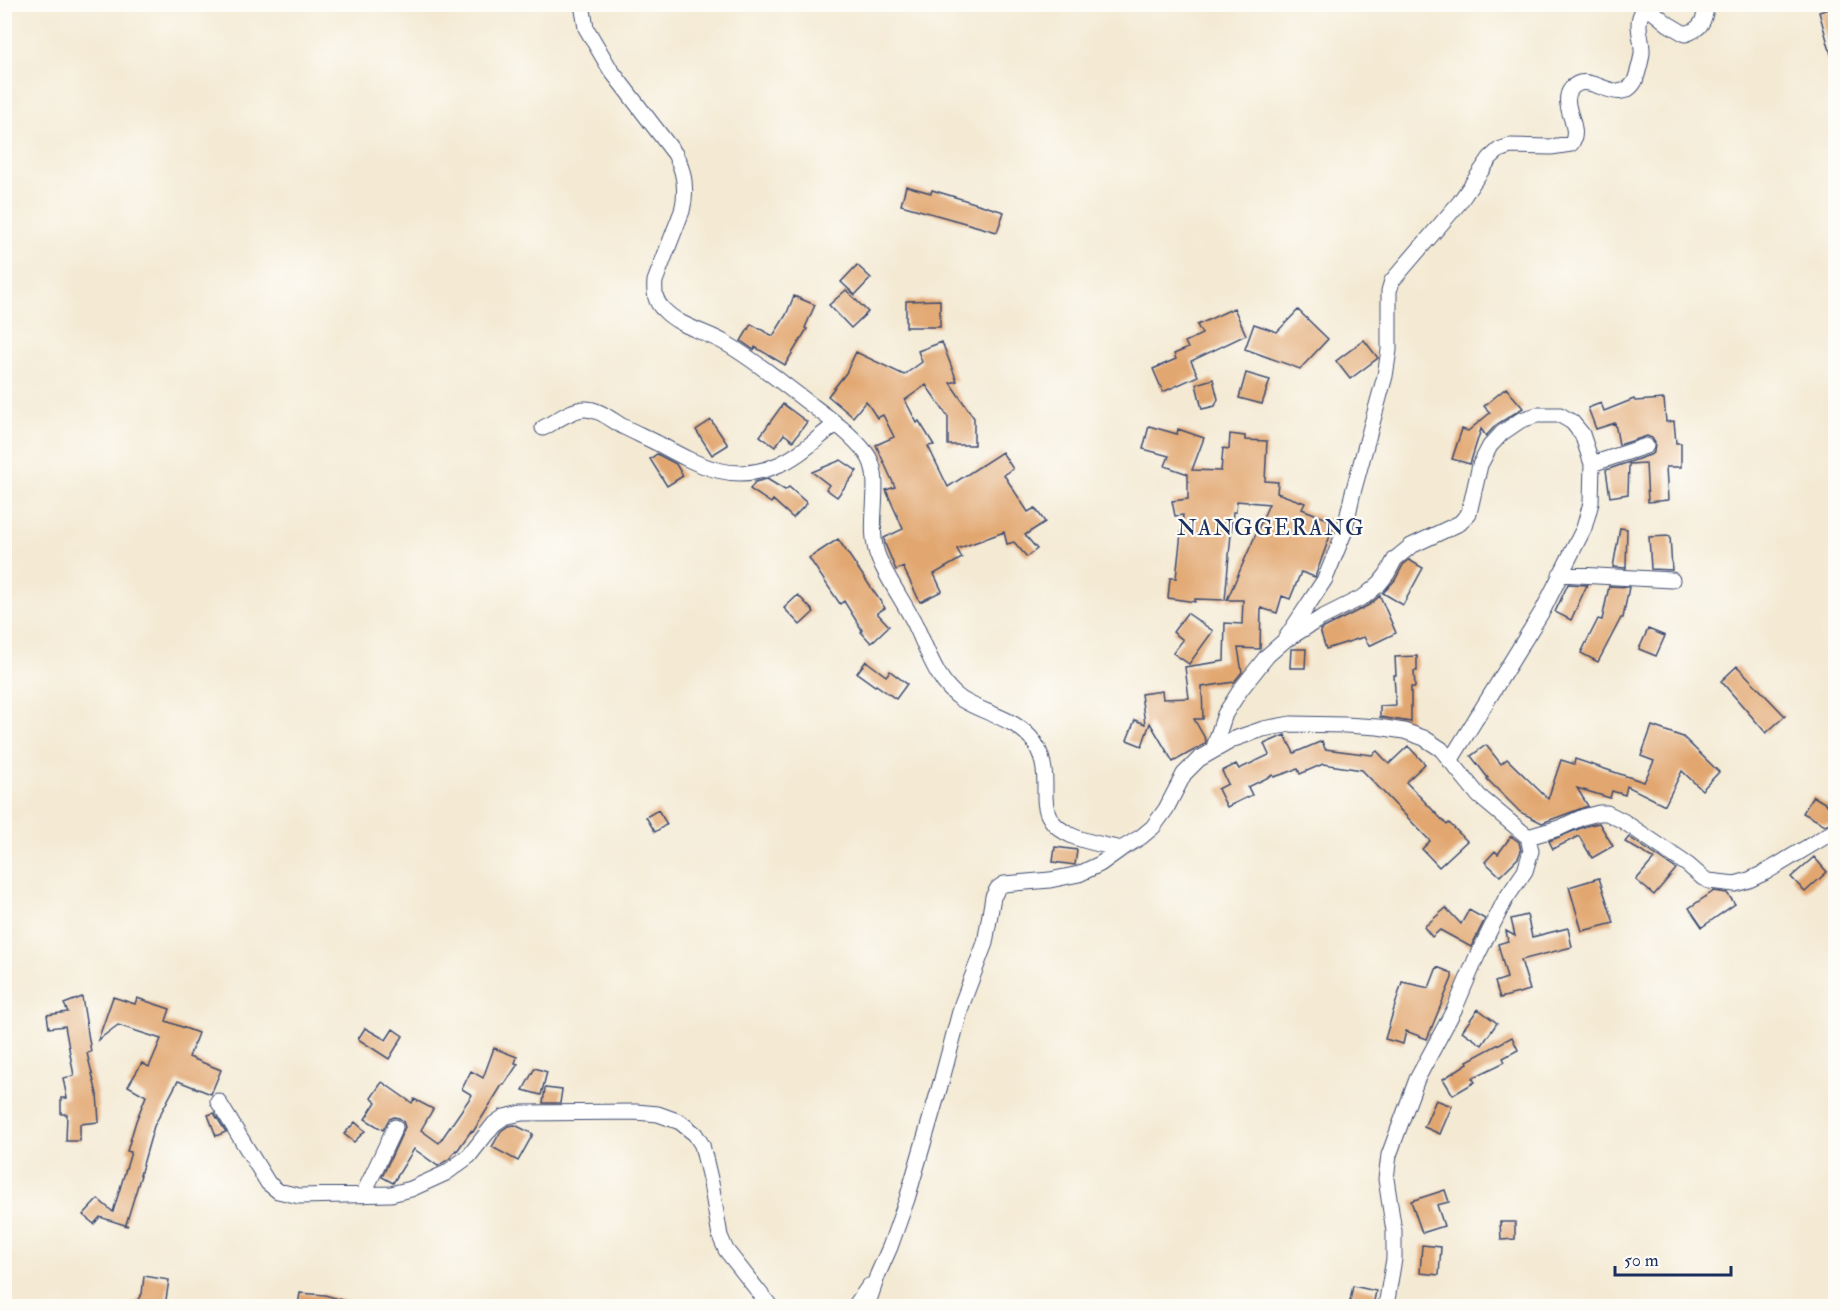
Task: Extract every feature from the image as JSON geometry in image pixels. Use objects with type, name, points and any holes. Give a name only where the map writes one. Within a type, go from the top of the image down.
[{"type":"street","points":[[585,4],[583,10],[586,28],[610,69],[675,154],[683,175],[685,200],[655,281],[654,292],[658,304],[675,320],[731,346],[836,424],[866,453],[873,466],[875,486],[872,535],[874,546],[946,686],[960,698],[1024,730],[1035,742],[1043,758],[1048,814],[1056,826],[1078,838],[1121,849]]},
{"type":"street","points":[[1284,641],[1325,579],[1344,533],[1385,376],[1389,350],[1389,291],[1392,281],[1459,203],[1482,167],[1499,150],[1510,146],[1566,145],[1574,141],[1568,103],[1568,96],[1574,87],[1579,83],[1591,83],[1617,92],[1633,86],[1642,52],[1639,24],[1640,14],[1643,11],[1652,10],[1668,24],[1685,34],[1699,28],[1704,20],[1707,4]]},
{"type":"street","points":[[543,428],[568,414],[583,409],[599,411],[694,464],[732,474],[779,465],[795,456],[836,424]]},
{"type":"street","points":[[1213,750],[1225,714],[1267,656],[1284,641],[1321,618],[1365,596],[1380,583],[1395,559],[1411,546],[1460,523],[1469,513],[1480,465],[1490,446],[1502,434],[1521,420],[1537,415],[1560,415],[1572,422],[1582,434],[1592,464],[1590,503],[1584,528],[1525,642],[1450,761]]},
{"type":"street","points":[[1592,464],[1646,446]]},
{"type":"street","points":[[1560,574],[1671,580]]},
{"type":"street","points":[[867,1306],[907,1199],[962,1004],[985,943],[993,897],[998,888],[1004,884],[1050,880],[1079,874],[1100,864],[1153,827],[1185,774],[1199,759],[1234,739],[1263,729],[1291,724],[1346,725],[1404,731],[1424,738],[1441,749],[1479,796],[1528,837],[1531,851],[1525,871],[1513,887],[1490,930],[1455,1008],[1417,1079],[1389,1155],[1386,1179],[1394,1231],[1394,1259],[1386,1306]]},
{"type":"street","points":[[1528,837],[1559,828],[1583,817],[1607,813],[1623,821],[1688,865],[1703,878],[1709,881],[1735,884],[1766,872],[1836,830]]},
{"type":"street","points":[[218,1101],[268,1183],[278,1191],[299,1196],[390,1194],[411,1189],[446,1173],[469,1156],[486,1132],[504,1117],[522,1113],[636,1112],[658,1114],[680,1122],[695,1134],[702,1145],[720,1236],[726,1250],[770,1306]]},
{"type":"street","points":[[363,1195],[395,1127]]},
{"type":"street","points":[[855,1306],[878,1274]]},
{"type":"building","points":[[1836,7],[1836,58],[1832,58],[1819,12]]},
{"type":"building","points":[[906,186],[931,193],[932,190],[1004,212],[997,232],[901,205]]},
{"type":"building","points":[[857,265],[871,278],[855,295],[841,282]]},
{"type":"building","points":[[846,290],[868,312],[851,328],[829,305]]},
{"type":"building","points":[[794,296],[815,305],[805,328],[807,329],[785,365],[741,341],[751,324],[773,336]]},
{"type":"building","points":[[940,300],[940,327],[906,327],[906,301]]},
{"type":"building","points":[[1234,308],[1246,335],[1191,361],[1198,376],[1163,392],[1153,369],[1176,359],[1174,354],[1188,348],[1185,342],[1202,334],[1197,325]]},
{"type":"building","points":[[1298,310],[1328,339],[1300,369],[1245,349],[1254,324],[1277,332]]},
{"type":"building","points":[[1364,340],[1378,358],[1350,379],[1336,361]]},
{"type":"building","points":[[942,342],[957,381],[950,383],[974,418],[974,445],[948,445],[948,417],[926,385],[905,400],[917,423],[919,421],[934,445],[928,446],[948,487],[1002,452],[1013,469],[1004,475],[1028,512],[1035,508],[1045,522],[1025,535],[1037,549],[1027,557],[1014,542],[1007,544],[1004,532],[957,549],[962,558],[934,574],[942,591],[920,602],[903,567],[896,570],[884,538],[903,529],[886,490],[895,487],[876,445],[894,437],[883,415],[877,418],[866,401],[853,417],[828,396],[846,373],[856,352],[904,375],[922,362],[918,351]]},
{"type":"building","points":[[1246,373],[1270,380],[1262,404],[1239,398]]},
{"type":"building","points":[[1213,379],[1218,399],[1215,406],[1202,409],[1196,384]]},
{"type":"building","points":[[1506,388],[1523,408],[1496,425],[1486,436],[1481,429],[1470,464],[1452,459],[1462,429],[1468,431],[1490,413],[1484,406]]},
{"type":"building","points":[[1634,399],[1635,401],[1664,399],[1666,422],[1674,421],[1676,443],[1681,443],[1681,467],[1666,467],[1668,500],[1648,502],[1646,463],[1629,464],[1628,494],[1610,497],[1606,470],[1650,455],[1654,452],[1655,443],[1647,436],[1619,445],[1615,423],[1596,429],[1588,408],[1601,403],[1604,411]]},
{"type":"building","points":[[783,404],[807,422],[793,441],[784,434],[775,447],[760,436]]},
{"type":"building","points":[[711,420],[728,445],[712,455],[696,430]]},
{"type":"building","points":[[1149,426],[1177,434],[1178,429],[1204,438],[1192,470],[1221,471],[1223,448],[1229,449],[1230,434],[1245,436],[1245,440],[1267,441],[1265,481],[1278,482],[1277,493],[1305,503],[1302,509],[1335,522],[1315,577],[1301,572],[1290,599],[1282,596],[1277,613],[1261,608],[1260,649],[1238,648],[1242,672],[1234,682],[1202,687],[1203,719],[1194,719],[1206,740],[1205,744],[1173,762],[1150,723],[1142,746],[1127,740],[1135,720],[1145,724],[1141,694],[1162,691],[1163,699],[1189,698],[1185,667],[1224,661],[1225,623],[1242,624],[1243,600],[1227,600],[1269,504],[1237,501],[1236,512],[1233,512],[1225,600],[1195,599],[1195,602],[1168,598],[1170,578],[1176,578],[1183,515],[1175,516],[1172,501],[1188,499],[1188,474],[1165,466],[1169,456],[1143,449]]},
{"type":"building","points":[[657,454],[676,464],[683,476],[667,486],[650,459]]},
{"type":"building","points":[[841,460],[857,471],[837,497],[826,489],[829,485],[812,472]]},
{"type":"building","points":[[767,479],[785,490],[789,487],[807,503],[793,518],[773,500],[771,503],[750,489],[755,482]]},
{"type":"building","points":[[1620,528],[1627,529],[1626,568],[1613,567]]},
{"type":"building","points":[[1670,536],[1672,570],[1651,569],[1649,537]]},
{"type":"building","points":[[838,539],[885,608],[877,613],[889,626],[871,643],[861,632],[862,630],[844,601],[840,604],[809,558]]},
{"type":"building","points":[[1409,560],[1423,568],[1403,605],[1383,593]]},
{"type":"building","points":[[1568,584],[1587,585],[1571,620],[1555,612]]},
{"type":"building","points":[[1609,586],[1629,587],[1623,618],[1598,662],[1581,653],[1598,619],[1602,620]]},
{"type":"building","points":[[798,595],[814,612],[800,625],[784,608]]},
{"type":"building","points":[[1380,596],[1396,633],[1369,646],[1364,637],[1326,649],[1320,630],[1369,605]]},
{"type":"building","points":[[1187,613],[1213,631],[1189,664],[1173,653],[1183,640],[1173,632]]},
{"type":"building","points":[[1648,629],[1665,636],[1656,656],[1639,649]]},
{"type":"building","points":[[1291,649],[1306,649],[1305,668],[1290,668]]},
{"type":"building","points":[[1417,656],[1417,671],[1414,671],[1415,687],[1411,687],[1411,722],[1380,717],[1380,706],[1396,705],[1395,657]]},
{"type":"building","points":[[866,661],[886,676],[890,671],[907,684],[896,699],[857,673]]},
{"type":"building","points":[[1737,666],[1785,716],[1766,733],[1721,681]]},
{"type":"building","points":[[1652,726],[1683,737],[1719,772],[1702,790],[1682,771],[1665,805],[1627,786],[1625,795],[1612,791],[1610,798],[1577,788],[1588,806],[1542,823],[1520,812],[1487,779],[1471,756],[1486,745],[1501,764],[1507,759],[1548,799],[1561,760],[1574,764],[1575,759],[1644,782],[1654,761],[1641,756]]},
{"type":"building","points":[[1285,735],[1294,753],[1322,741],[1325,749],[1372,755],[1377,751],[1389,764],[1408,746],[1425,764],[1406,782],[1447,825],[1449,823],[1467,841],[1439,867],[1422,849],[1430,841],[1362,770],[1323,764],[1300,774],[1298,769],[1274,777],[1273,775],[1248,787],[1252,795],[1227,807],[1218,789],[1228,784],[1222,771],[1236,764],[1239,769],[1269,755],[1264,744]]},
{"type":"building","points":[[1813,796],[1836,810],[1836,820],[1825,825],[1803,813]]},
{"type":"building","points":[[658,810],[667,824],[655,832],[646,817]]},
{"type":"building","points":[[1599,823],[1613,846],[1592,858],[1579,836],[1553,849],[1549,841],[1586,826]]},
{"type":"building","points":[[1511,836],[1519,842],[1521,851],[1518,858],[1500,876],[1485,862],[1495,851],[1498,854]]},
{"type":"building","points":[[1629,837],[1676,869],[1654,895],[1636,880],[1654,859],[1625,842]]},
{"type":"building","points":[[1055,847],[1077,850],[1075,865],[1053,862]]},
{"type":"building","points":[[1814,857],[1827,872],[1805,892],[1791,877]]},
{"type":"building","points":[[1599,878],[1614,923],[1582,931],[1569,887]]},
{"type":"building","points":[[1714,891],[1727,893],[1735,904],[1702,927],[1689,908]]},
{"type":"building","points":[[1446,908],[1461,924],[1469,910],[1485,919],[1471,947],[1440,930],[1432,937],[1424,927]]},
{"type":"building","points":[[1527,915],[1532,937],[1568,928],[1572,947],[1521,960],[1530,990],[1500,998],[1495,982],[1507,978],[1498,944],[1508,941],[1506,931],[1515,936],[1511,919]]},
{"type":"building","points":[[1437,967],[1452,973],[1452,978],[1427,1039],[1406,1031],[1403,1044],[1385,1039],[1402,982],[1429,988]]},
{"type":"building","points":[[82,997],[91,1052],[87,1053],[97,1094],[99,1122],[80,1124],[80,1141],[66,1141],[67,1114],[61,1114],[61,1098],[67,1098],[63,1078],[74,1076],[65,1026],[49,1028],[47,1015],[68,1012],[64,1004]]},
{"type":"building","points":[[113,997],[135,1004],[137,998],[170,1009],[166,1021],[198,1033],[189,1057],[221,1070],[211,1094],[178,1081],[154,1126],[126,1224],[128,1226],[100,1217],[94,1224],[83,1215],[98,1199],[113,1212],[131,1152],[127,1151],[146,1096],[128,1086],[142,1063],[149,1067],[161,1039],[118,1025],[98,1040]]},
{"type":"building","points":[[1478,1009],[1497,1023],[1482,1045],[1462,1031]]},
{"type":"building","points":[[365,1028],[386,1040],[393,1029],[403,1036],[389,1059],[358,1039]]},
{"type":"building","points":[[1512,1037],[1518,1050],[1503,1058],[1505,1062],[1472,1078],[1475,1082],[1453,1095],[1443,1079],[1468,1063],[1467,1061]]},
{"type":"building","points":[[494,1048],[517,1057],[515,1063],[518,1064],[473,1132],[471,1131],[457,1151],[438,1166],[414,1149],[393,1183],[382,1177],[405,1127],[403,1121],[394,1117],[389,1119],[383,1130],[365,1119],[376,1102],[371,1098],[382,1082],[412,1103],[414,1099],[433,1109],[421,1130],[439,1143],[472,1095],[462,1089],[471,1071],[483,1078]]},
{"type":"building","points":[[535,1068],[547,1072],[541,1095],[523,1090]]},
{"type":"building","points":[[545,1088],[562,1090],[560,1103],[543,1103]]},
{"type":"building","points":[[1436,1100],[1452,1106],[1440,1134],[1424,1127]]},
{"type":"building","points":[[214,1113],[226,1132],[216,1136],[208,1115]]},
{"type":"building","points":[[355,1122],[365,1131],[354,1142],[344,1134]]},
{"type":"building","points":[[515,1125],[533,1134],[518,1161],[492,1147],[501,1131],[508,1126]]},
{"type":"building","points":[[1445,1190],[1449,1202],[1437,1205],[1444,1226],[1422,1233],[1411,1201]]},
{"type":"building","points":[[1500,1222],[1515,1222],[1515,1239],[1501,1240]]},
{"type":"building","points":[[1422,1245],[1441,1247],[1439,1275],[1420,1273]]},
{"type":"building","points":[[144,1276],[169,1280],[165,1306],[133,1306],[142,1294]]},
{"type":"building","points":[[1353,1286],[1376,1291],[1373,1306],[1349,1306]]},
{"type":"building","points":[[300,1293],[325,1295],[353,1303],[353,1306],[298,1306]]},
{"type":"district","name":"NANGGERANG","points":[[1271,527]]}]
